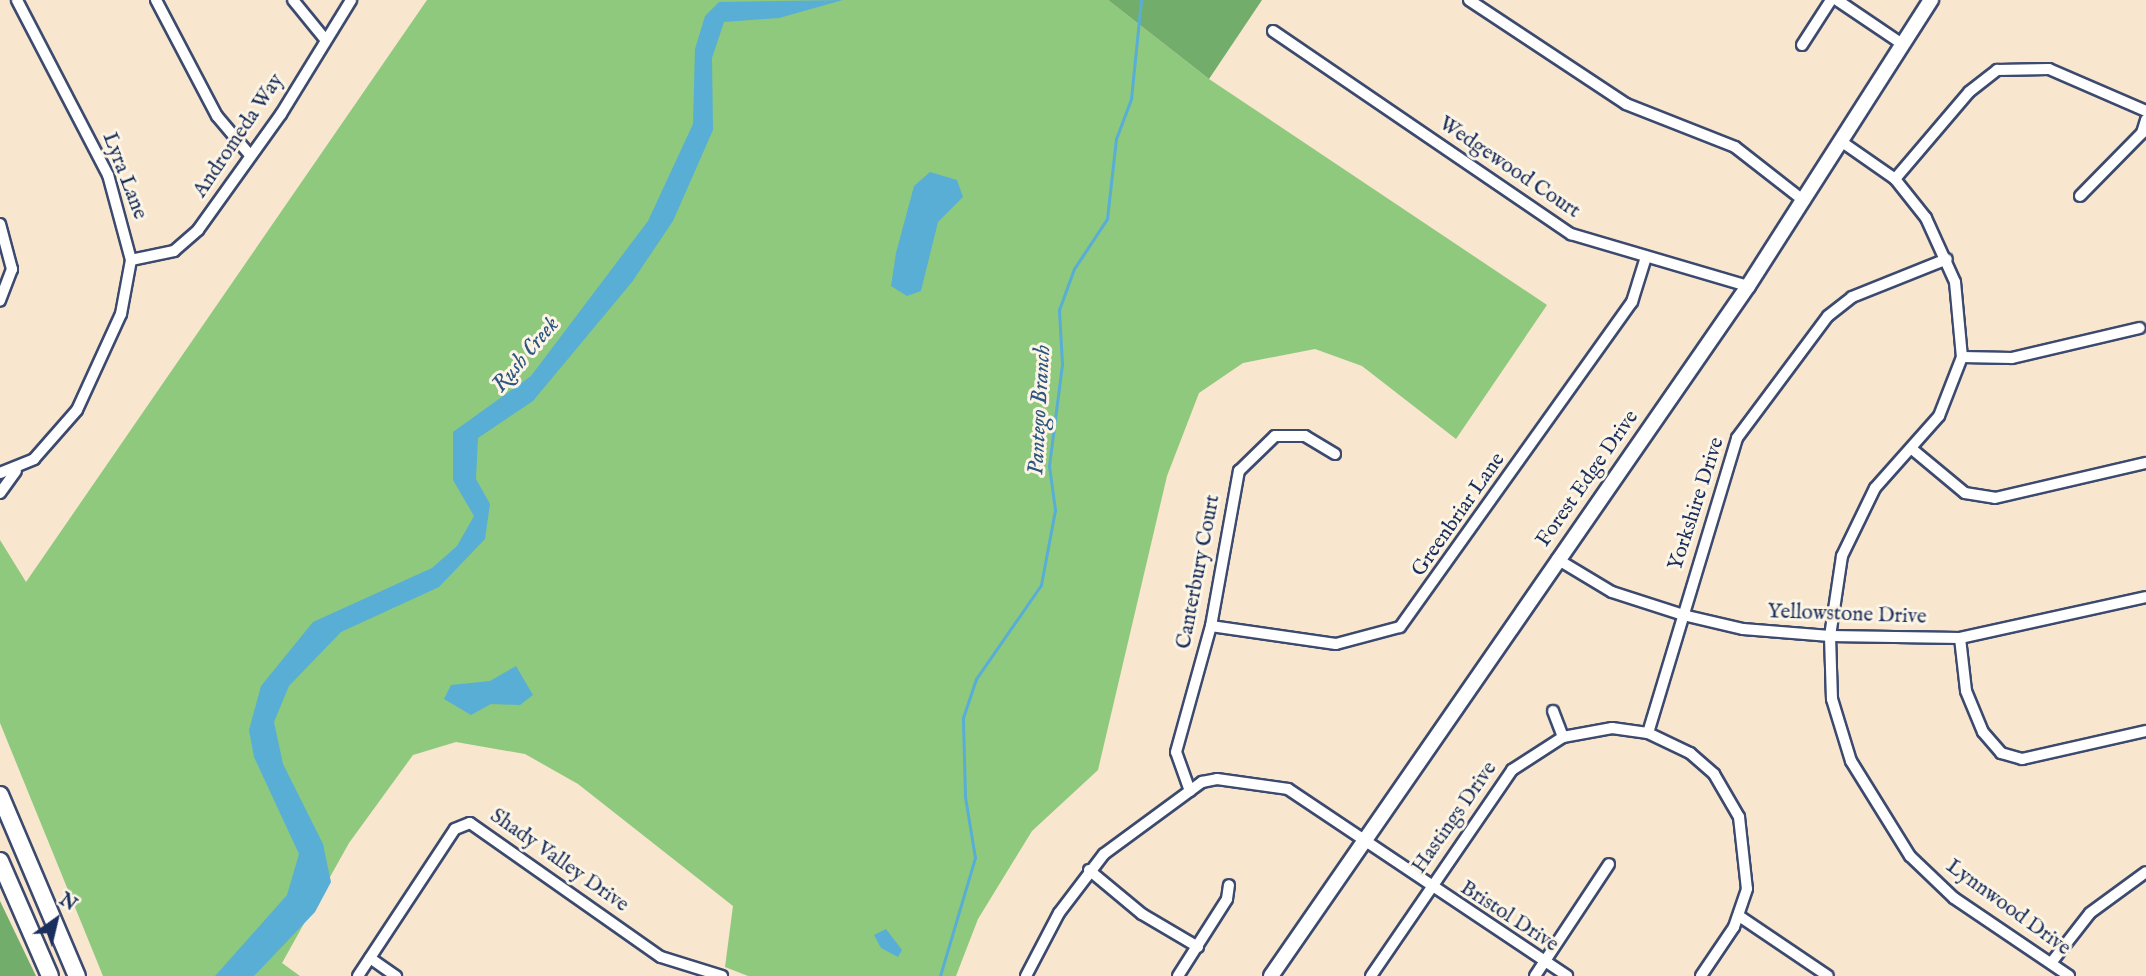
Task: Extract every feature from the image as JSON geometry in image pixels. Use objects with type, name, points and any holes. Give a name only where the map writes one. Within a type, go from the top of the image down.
[{"type":"main road","points":[[0,795],[77,976]]},
{"type":"main road","points":[[0,861],[50,976]]},
{"type":"street","name":"Lyra Lane","points":[[0,493],[16,471],[45,449],[99,372],[121,314],[131,260],[108,175],[17,0]]},
{"type":"street","points":[[156,0],[217,116],[250,155]]},
{"type":"street","points":[[293,0],[324,38]]},
{"type":"street","name":"Andromeda Way","points":[[131,260],[174,251],[187,241],[250,155],[351,0]]},
{"type":"street","points":[[1469,0],[1626,104],[1735,147],[1804,201]]},
{"type":"street","points":[[1802,45],[1831,0]]},
{"type":"street","points":[[1837,0],[1902,44]]},
{"type":"street","name":"Forest Edge Drive","points":[[1271,976],[1361,842],[1748,286],[1931,0]]},
{"type":"street","name":"Wedgewood Court","points":[[1273,31],[1549,221],[1646,257],[1748,286]]},
{"type":"street","points":[[1895,179],[1969,92],[1997,70],[2049,69],[2146,111]]},
{"type":"street","points":[[2080,197],[2143,133],[2146,120]]},
{"type":"street","name":"Lynnwood Drive","points":[[1842,142],[1895,179],[1926,218],[1947,259],[1959,303],[1962,357],[1940,416],[1858,516],[1842,556],[1830,636],[1832,699],[1851,761],[1889,831],[1954,898],[2069,976]]},
{"type":"street","points":[[0,224],[12,270],[0,301]]},
{"type":"street","name":"Greenbriar Lane","points":[[1211,626],[1335,643],[1401,627],[1632,302],[1646,257]]},
{"type":"street","name":"Yorkshire Drive","points":[[1648,733],[1737,438],[1782,372],[1828,316],[1852,297],[1947,259]]},
{"type":"street","points":[[1962,357],[2012,358],[2140,328]]},
{"type":"street","name":"Canterbury Court","points":[[1190,791],[1176,752],[1211,626],[1242,464],[1266,440],[1290,434],[1335,454]]},
{"type":"street","points":[[1912,449],[1965,493],[1995,498],[2146,463]]},
{"type":"street","points":[[0,472],[16,471]]},
{"type":"street","name":"Yellowstone Drive","points":[[1557,559],[1612,592],[1683,615],[1743,629],[1830,636],[1960,638],[2146,597]]},
{"type":"street","points":[[1960,638],[1966,691],[1983,732],[2001,753],[2022,759],[2146,730]]},
{"type":"street","points":[[1553,712],[1563,737]]},
{"type":"street","name":"Hastings Drive","points":[[1371,976],[1512,770],[1563,737],[1612,728],[1648,733],[1690,753],[1728,793],[1749,866],[1739,916]]},
{"type":"street","name":"Bristol Drive","points":[[1089,870],[1190,791],[1217,779],[1288,789],[1429,889],[1543,964],[1567,976]]},
{"type":"street","name":"Shady Valley Drive","points":[[358,976],[455,829],[470,823],[661,957],[722,976]]},
{"type":"street","points":[[1535,976],[1609,864]]},
{"type":"street","points":[[1026,976],[1089,870],[1142,914],[1198,947]]},
{"type":"street","points":[[2050,963],[2090,913],[2146,872]]},
{"type":"street","points":[[1178,976],[1198,947],[1229,885]]},
{"type":"street","points":[[1701,976],[1739,916],[1828,976]]},
{"type":"street","points":[[370,958],[396,976]]},
{"type":"green space","points":[[427,0],[1108,0],[1209,79],[1547,305],[1456,439],[1362,366],[1315,349],[1243,363],[1199,393],[1167,476],[1098,770],[1032,831],[978,919],[956,976],[748,976],[725,967],[733,906],[578,784],[525,754],[456,742],[413,755],[349,843],[282,963],[300,976],[103,976],[0,723],[0,540],[26,582]]},
{"type":"green space","points":[[1108,0],[1262,0],[1209,79]]},
{"type":"green space","points":[[0,901],[36,976],[0,976]]},
{"type":"water","points":[[843,0],[779,18],[724,22],[712,58],[713,130],[673,221],[632,282],[533,401],[478,438],[476,479],[490,504],[485,539],[439,587],[341,632],[289,686],[274,722],[283,764],[323,844],[331,882],[315,912],[254,976],[215,976],[287,895],[299,854],[254,757],[249,730],[261,686],[313,622],[432,568],[457,546],[474,516],[453,480],[453,432],[531,376],[648,221],[693,124],[695,49],[705,16],[719,2]]},
{"type":"water","points":[[930,172],[957,180],[963,197],[938,222],[921,291],[907,296],[891,286],[896,253],[914,186]]},
{"type":"water","points":[[516,666],[533,695],[520,705],[491,704],[471,715],[444,699],[451,685],[490,681]]},
{"type":"water","points":[[886,929],[902,950],[898,957],[881,948],[874,935]]},
{"type":"waterway","name":"Pantego Branch","points":[[940,976],[975,858],[965,797],[963,718],[976,679],[1041,585],[1055,510],[1049,466],[1062,364],[1059,310],[1074,269],[1107,219],[1116,139],[1131,99],[1141,0]]},
{"type":"water label","name":"Rush Creek","points":[[526,355]]}]
